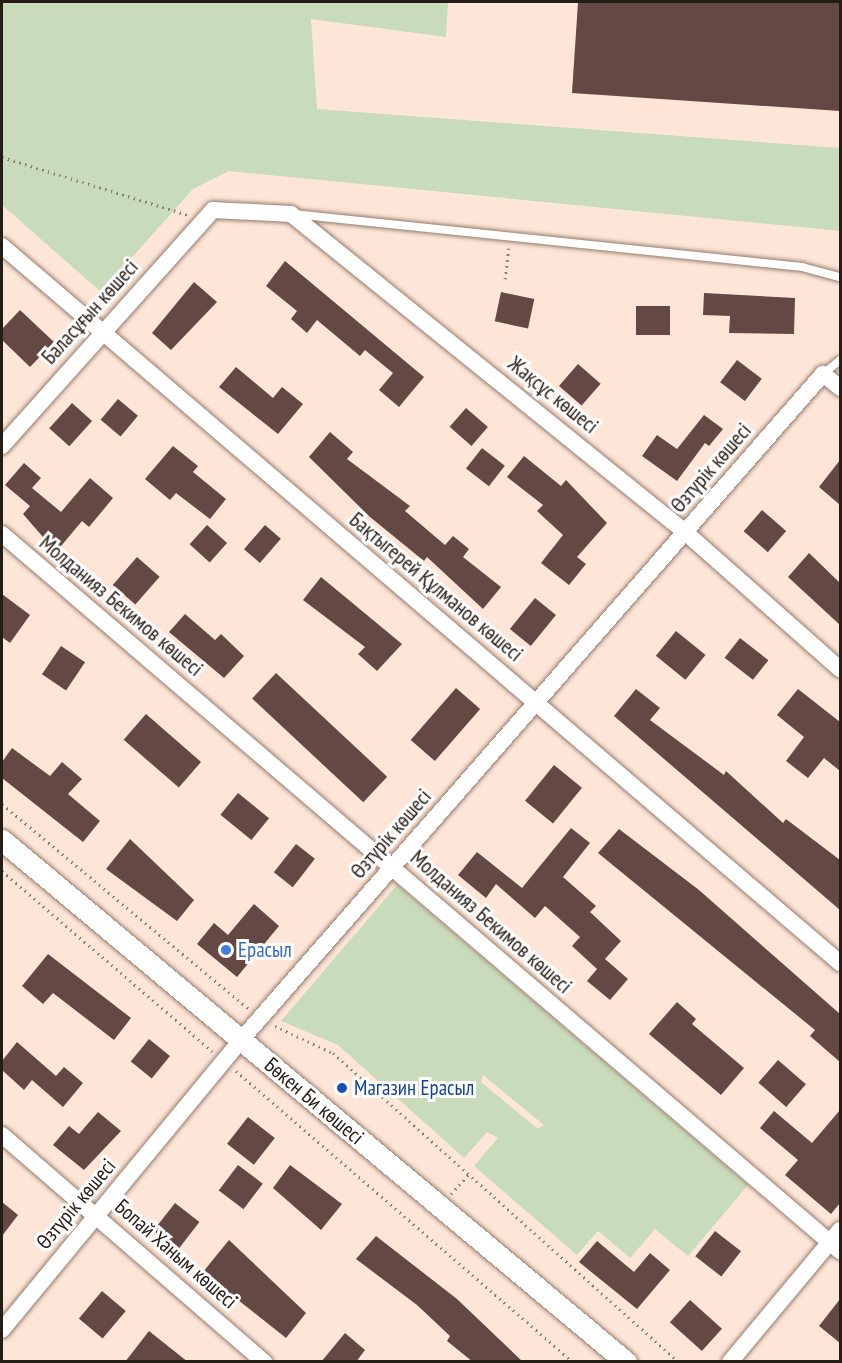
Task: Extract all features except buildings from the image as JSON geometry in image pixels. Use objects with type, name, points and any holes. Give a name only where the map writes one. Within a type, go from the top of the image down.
[{"type":"street","points":[[213,210],[291,214]]},
{"type":"street","name":"Баласұғын көшесі","points":[[2,446],[100,332],[213,210]]},
{"type":"street","name":"Жақсұс көшесі","points":[[291,214],[685,532],[840,669]]},
{"type":"street","name":"Бақтыгерей Құлманов көшесі","points":[[2,246],[840,963]]},
{"type":"street","points":[[823,374],[840,388]]},
{"type":"street","name":"Өзтүрік көшесі","points":[[2,1330],[241,1040],[823,374]]},
{"type":"street","name":"Молданияз Бекимов көшесі","points":[[2,534],[837,1241]]},
{"type":"street","name":"Бөкен Би көшесі","points":[[2,840],[626,1362]]},
{"type":"street","name":"Бопай Ханым көшесі","points":[[2,1135],[97,1214],[264,1362]]},
{"type":"street","points":[[729,1362],[837,1241]]},
{"type":"lane","points":[[291,214],[510,234],[802,267],[840,276]]},
{"type":"lane","points":[[823,374],[840,360]]},
{"type":"path","points":[[2,157],[162,210],[190,216],[213,210]]},
{"type":"path","points":[[505,279],[510,234]]},
{"type":"path","points":[[2,804],[260,1018],[333,1053],[470,1173],[678,1362]]},
{"type":"path","points":[[2,871],[573,1362]]},
{"type":"path","points":[[440,1206],[470,1173]]},
{"type":"green space","points":[[2,2],[448,2],[446,37],[311,19],[317,109],[840,148],[840,231],[229,171],[193,189],[101,292],[2,205]]},
{"type":"green space","points":[[397,885],[748,1185],[688,1256],[655,1229],[630,1258],[598,1231],[577,1255],[474,1166],[498,1138],[487,1132],[464,1158],[338,1045],[281,1021]],"holes":[[[483,1075],[544,1125],[538,1129],[481,1082]]]},
{"type":"place","name":"Ерасыл","points":[[226,950]]},
{"type":"place","name":"Магазин Ерасыл","points":[[342,1088]]}]
